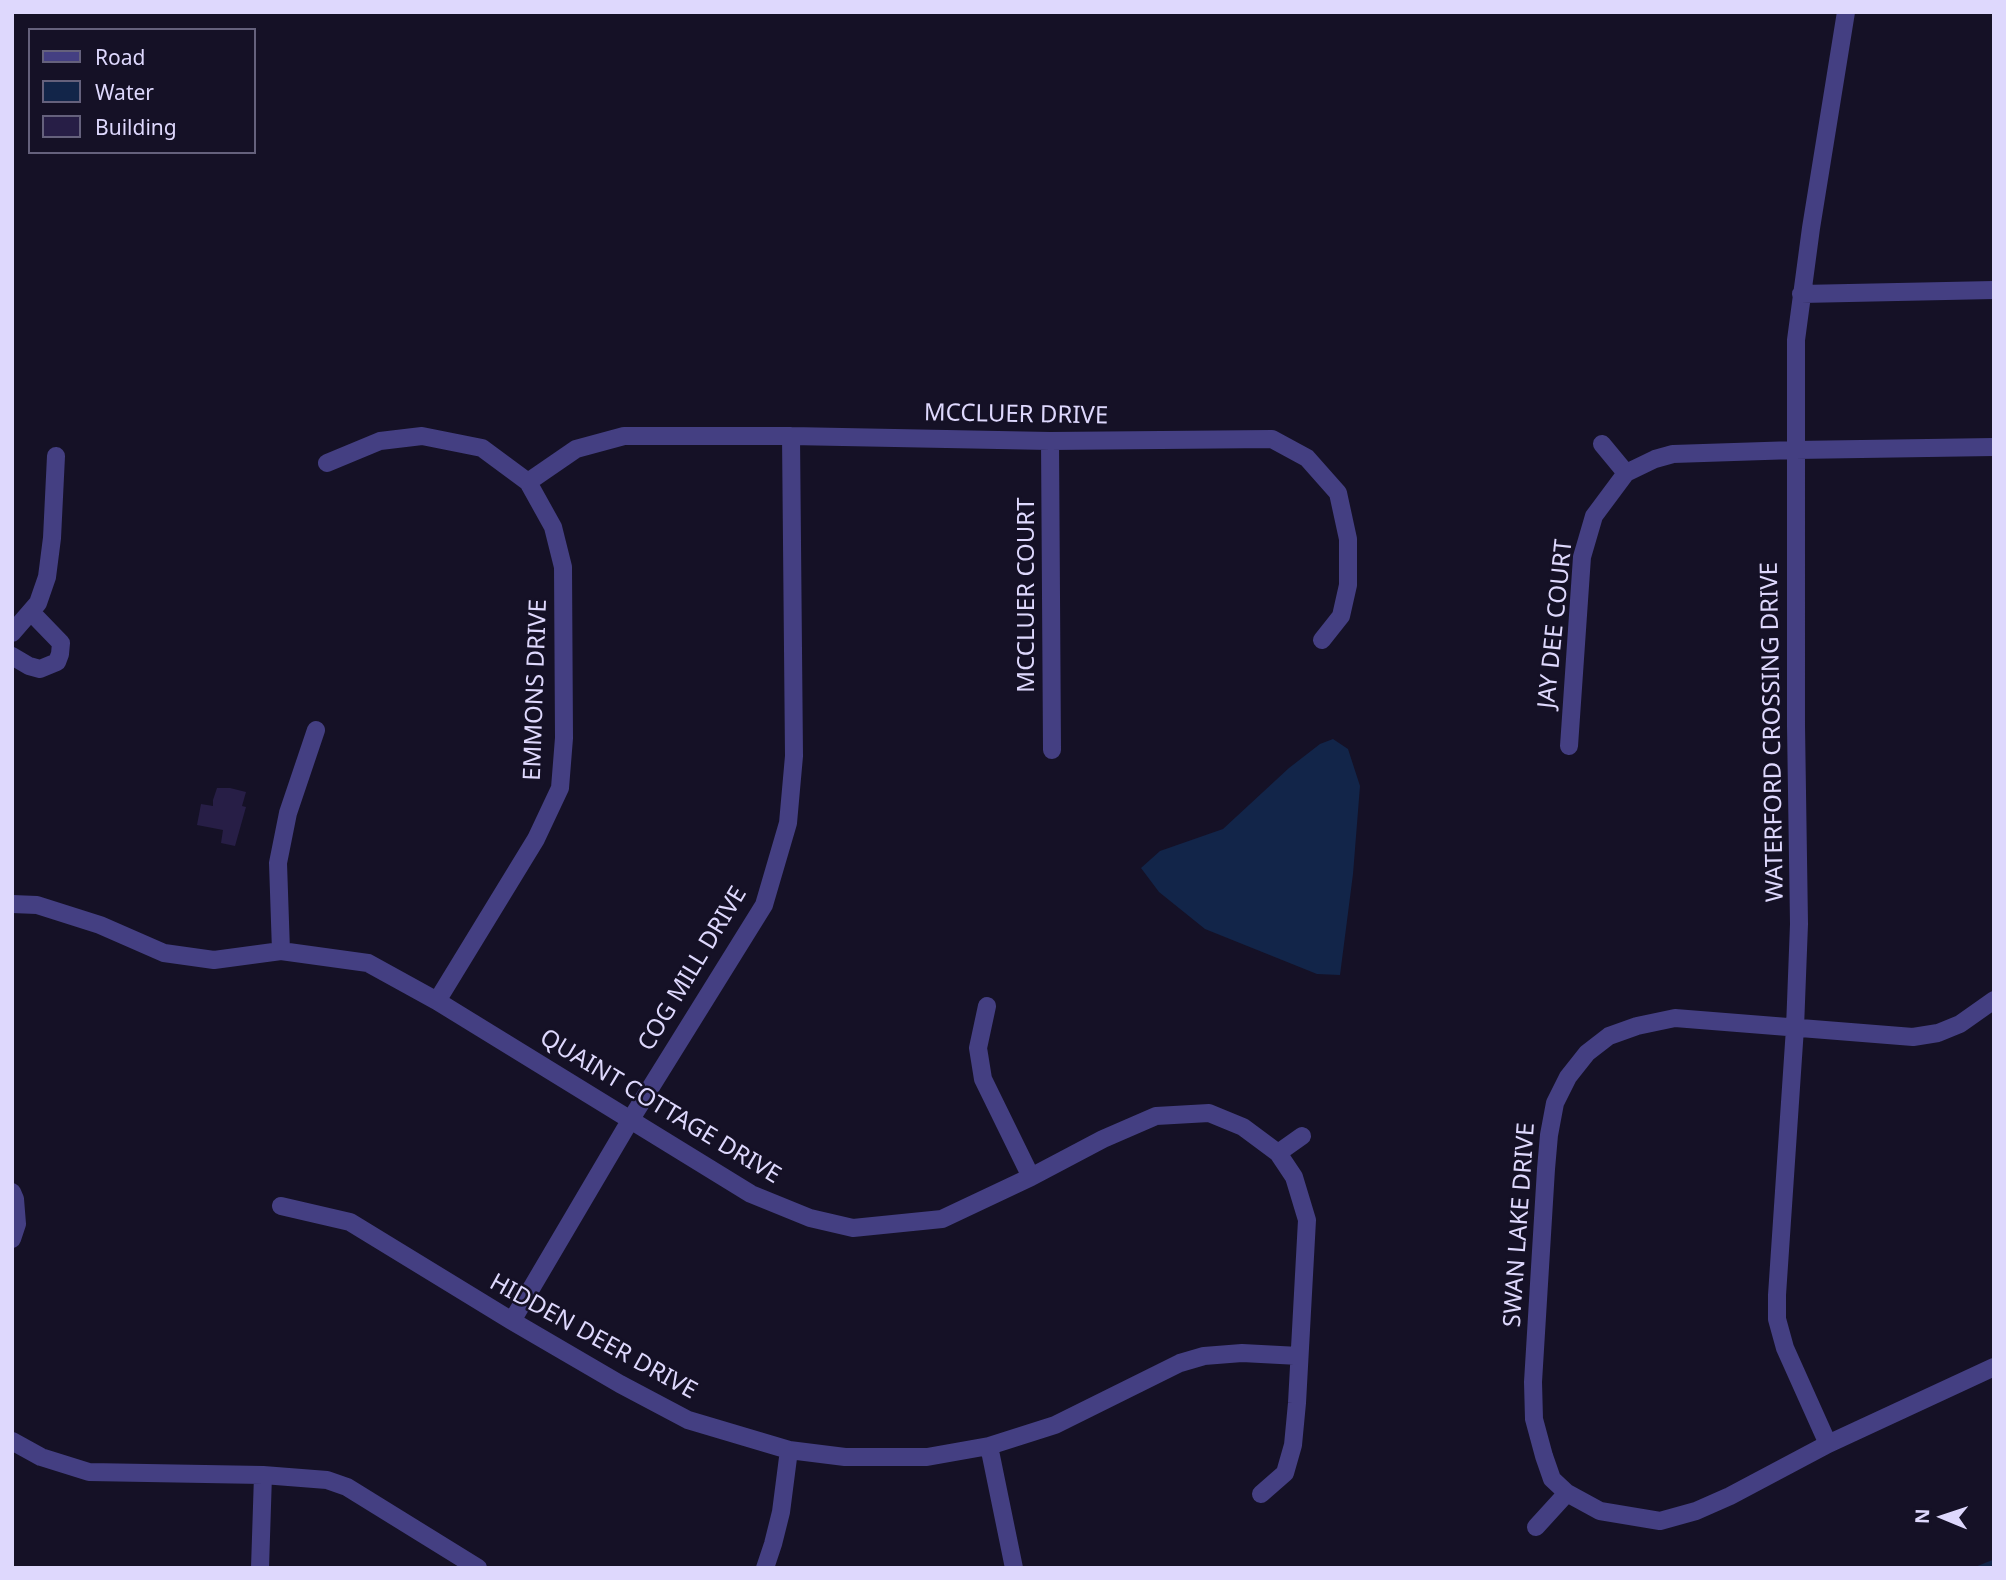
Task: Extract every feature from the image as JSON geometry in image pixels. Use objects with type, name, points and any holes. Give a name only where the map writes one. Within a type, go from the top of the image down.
[{"type":"street","name":"WATERFORD CROSSING DRIVE","points":[[1828,1444],[1784,1348],[1777,1319],[1777,1295],[1795,1028],[1799,924],[1796,340],[1846,12]]},
{"type":"street","points":[[1801,294],[1994,290]]},
{"type":"street","points":[[327,463],[380,441],[422,436],[482,449],[528,482]]},
{"type":"street","name":"MCCLUER DRIVE","points":[[528,482],[576,449],[624,436],[1050,441],[1272,439],[1307,458],[1338,493],[1348,539],[1348,585],[1341,616],[1322,640]]},
{"type":"street","name":"COG MILL DRIVE","points":[[512,1321],[631,1119],[764,905],[788,823],[794,747],[791,436]]},
{"type":"street","name":"MCCLUER COURT","points":[[1050,441],[1052,750]]},
{"type":"street","points":[[1602,444],[1626,473],[1655,459],[1673,454],[1994,447]]},
{"type":"street","points":[[12,633],[38,603],[47,576],[56,456]]},
{"type":"street","name":"JAY DEE COURT","points":[[1569,746],[1582,557],[1594,516],[1626,473]]},
{"type":"street","name":"EMMONS DRIVE","points":[[438,1001],[536,839],[559,788],[564,738],[564,567],[553,527],[528,482]]},
{"type":"street","points":[[12,656],[29,666],[40,668],[57,662],[61,643],[31,612]]},
{"type":"street","points":[[281,951],[278,863],[288,813],[316,730]]},
{"type":"street","name":"QUAINT COTTAGE DRIVE","points":[[12,904],[37,905],[100,925],[164,953],[214,960],[281,951],[369,963],[438,1001],[751,1194],[810,1218],[853,1228],[942,1219],[1103,1139],[1156,1116],[1209,1113],[1243,1127],[1278,1153],[1294,1177],[1307,1220],[1293,1445],[1285,1473],[1261,1494]]},
{"type":"street","name":"SWAN LAKE DRIVE","points":[[1994,1000],[1960,1024],[1938,1033],[1913,1037],[1675,1018],[1637,1026],[1609,1036],[1587,1053],[1568,1077],[1555,1103],[1546,1169],[1533,1382],[1534,1419],[1552,1479],[1567,1493],[1600,1511],[1660,1521],[1696,1511],[1730,1496],[1828,1444],[1994,1367]]},
{"type":"street","points":[[988,1006],[978,1048],[983,1079],[1031,1177]]},
{"type":"street","points":[[1278,1153],[1303,1136]]},
{"type":"street","points":[[12,1192],[17,1224],[12,1240]]},
{"type":"street","name":"HIDDEN DEER DRIVE","points":[[281,1206],[350,1222],[512,1321],[688,1420],[789,1450],[845,1457],[890,1458],[927,1457],[989,1447],[1055,1424],[1180,1363],[1204,1356],[1242,1353],[1299,1356]]},
{"type":"street","points":[[12,1441],[41,1457],[89,1472],[264,1475],[327,1480],[347,1487],[478,1568]]},
{"type":"street","points":[[989,1447],[1014,1568]]},
{"type":"street","points":[[765,1568],[781,1511],[789,1450]]},
{"type":"street","points":[[260,1568],[264,1475]]},
{"type":"street","points":[[1536,1527],[1567,1493]]},
{"type":"water","points":[[1333,739],[1348,749],[1360,786],[1353,874],[1340,975],[1317,974],[1205,929],[1159,892],[1141,868],[1160,851],[1223,829],[1289,768],[1320,744]]},
{"type":"building","points":[[217,788],[246,792],[242,806],[246,807],[235,846],[221,843],[223,830],[197,825],[201,804],[213,806]]},
{"type":"waterway","points":[[1979,1568],[1994,1562]]}]
